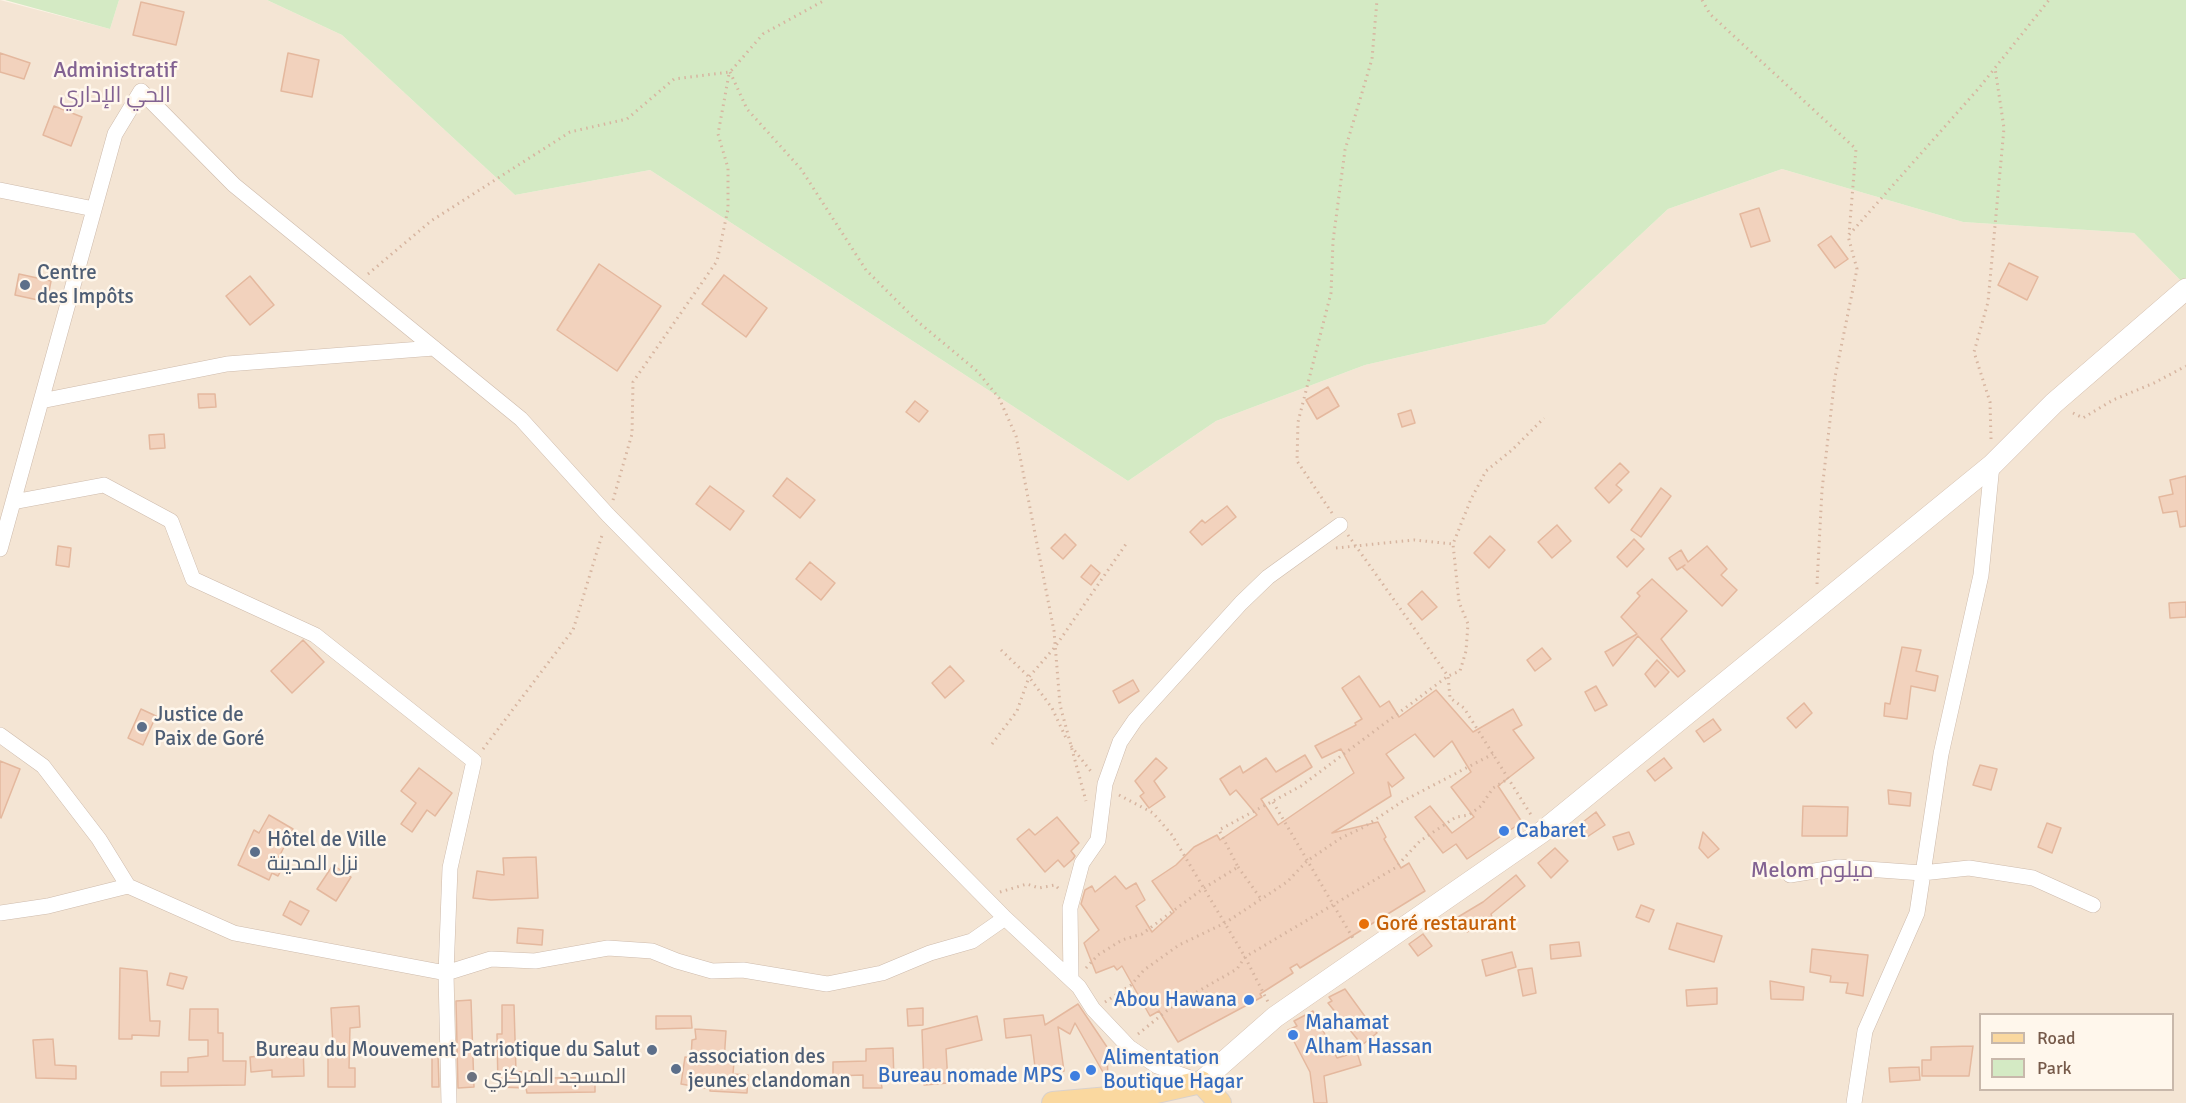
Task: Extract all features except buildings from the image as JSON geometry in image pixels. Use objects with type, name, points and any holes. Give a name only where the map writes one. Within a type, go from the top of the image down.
[{"type":"main road","points":[[1053,1103],[1086,1102],[1143,1095],[1201,1082],[1275,1017],[1362,954],[1542,832],[1992,465],[2054,403],[2186,289]]},
{"type":"main road","points":[[1201,1082],[1220,1103]]},
{"type":"street","points":[[0,549],[115,135],[141,91],[234,185],[521,419],[608,515],[984,897],[1075,983],[1093,1010],[1129,1047],[1157,1066],[1201,1082]]},
{"type":"street","points":[[0,190],[94,209]]},
{"type":"street","points":[[41,401],[227,364],[434,348]]},
{"type":"street","points":[[1854,1103],[1865,1031],[1917,913],[1941,754],[1981,575],[1992,465]]},
{"type":"street","points":[[13,502],[104,486],[171,521],[193,579],[315,635],[474,761],[450,868],[446,973],[449,1103]]},
{"type":"street","points":[[1075,983],[1070,908],[1082,863],[1098,840],[1105,784],[1120,742],[1135,720],[1268,577],[1340,525]]},
{"type":"street","points":[[0,735],[43,766],[99,839],[128,886],[234,933],[446,973],[491,959],[535,961],[608,948],[652,951],[712,971],[743,970],[827,984],[882,973],[930,953],[972,941],[1005,918]]},
{"type":"street","points":[[1790,875],[1839,867],[1922,873],[1969,868],[2033,878],[2093,905]]},
{"type":"street","points":[[0,913],[48,906],[128,886]]},
{"type":"path","points":[[474,761],[573,630],[632,434],[633,382],[717,261],[728,209],[728,168],[718,134],[729,72],[763,34],[825,0]]},
{"type":"path","points":[[1377,0],[1372,59],[1345,150],[1333,241],[1331,293],[1298,422],[1297,461],[1448,676],[1450,698],[1464,708],[1542,832]]},
{"type":"path","points":[[1702,0],[1710,14],[1856,150],[1848,236],[1857,268],[1835,377],[1816,566],[1818,607]]},
{"type":"path","points":[[1848,236],[1995,68],[2049,0]]},
{"type":"path","points":[[1992,465],[1990,402],[1974,352],[1988,302],[2004,128],[1995,68]]},
{"type":"path","points":[[355,284],[430,221],[570,132],[627,119],[674,79],[729,72]]},
{"type":"path","points":[[729,72],[747,109],[801,169],[866,270],[916,321],[977,371],[999,398],[1016,436],[1055,647],[1060,705],[1088,808]]},
{"type":"path","points":[[2054,403],[2083,418],[2113,400],[2154,383],[2186,366]]},
{"type":"path","points":[[1261,899],[1238,867],[1219,830],[1237,822],[1256,808],[1273,802],[1322,772],[1448,676],[1460,671],[1466,651],[1468,624],[1459,602],[1453,544],[1471,499],[1486,471],[1512,450],[1544,418]]},
{"type":"path","points":[[1335,548],[1414,540],[1453,544]]},
{"type":"path","points":[[992,744],[1017,711],[1029,677],[1055,647],[1126,544]]},
{"type":"path","points":[[1001,650],[1029,677],[1052,708],[1069,744],[1088,768],[1112,792],[1153,813],[1172,835],[1245,957],[1275,1017]]},
{"type":"path","points":[[1093,1010],[1131,985],[1144,970],[1179,945],[1225,923],[1287,882],[1307,861],[1403,801],[1493,754]]},
{"type":"path","points":[[1129,1047],[1141,1030],[1155,1019],[1200,989],[1237,969],[1245,957],[1395,868],[1406,854],[1436,828],[1456,817],[1469,815],[1482,807],[1493,788],[1508,778]]},
{"type":"path","points":[[1273,802],[1362,954]]},
{"type":"path","points":[[1075,983],[1098,955],[1122,940],[1142,934],[1204,888],[1238,867]]},
{"type":"path","points":[[984,897],[1027,884],[1040,888],[1054,885],[1064,894],[1070,908]]},
{"type":"shaded area","points":[[0,0],[110,29],[119,0],[267,0],[342,35],[515,195],[650,170],[1128,481],[1216,421],[1365,365],[1545,324],[1668,209],[1782,169],[1963,222],[2134,233],[2186,286],[2186,1103],[0,1103]]},
{"type":"green space","points":[[5,0],[119,0],[110,29]]},
{"type":"green space","points":[[267,0],[2186,0],[2186,286],[2134,233],[1963,222],[1782,169],[1668,209],[1545,324],[1365,365],[1216,421],[1128,481],[650,170],[515,195],[342,35]]},
{"type":"place","name":"Centre des Impôts","points":[[25,285]]},
{"type":"place","name":"Justice de Paix de Goré","points":[[142,727]]},
{"type":"place","name":"Cabaret","points":[[1504,831]]},
{"type":"place","name":"Hôtel de Ville نزل المدينة","points":[[255,852]]},
{"type":"place","name":"Goré restaurant","points":[[1364,924]]},
{"type":"place","name":"Abou Hawana","points":[[1249,1000]]},
{"type":"place","name":"Mahamat Alham Hassan","points":[[1293,1035]]},
{"type":"place","name":"Bureau du Mouvement Patriotique du Salut","points":[[652,1050]]},
{"type":"place","name":"association des jeunes clandoman","points":[[676,1069]]},
{"type":"place","name":"Alimentation Boutique Hagar","points":[[1091,1070]]},
{"type":"place","name":"Bureau nomade MPS","points":[[1075,1076]]},
{"type":"place","name":"المسجد المركزي","points":[[472,1077]]},
{"type":"district","name":"Administratif الحي الإداري","points":[[115,84]]},
{"type":"district","name":"Melom ميلوم","points":[[1812,871]]}]
